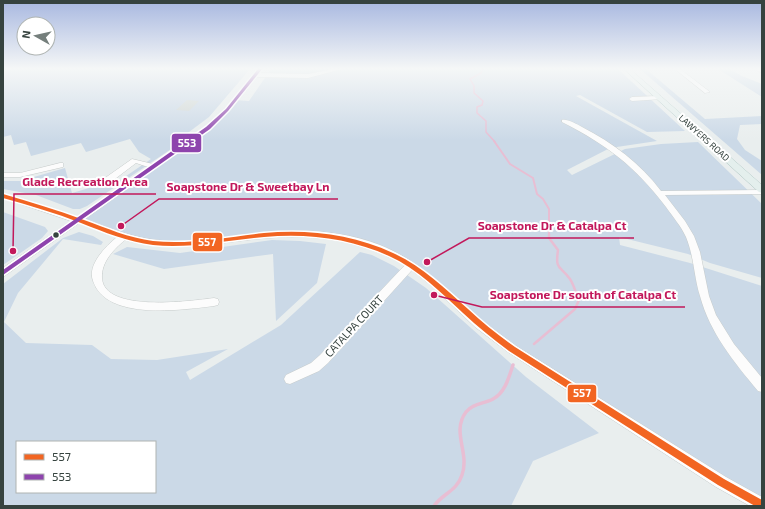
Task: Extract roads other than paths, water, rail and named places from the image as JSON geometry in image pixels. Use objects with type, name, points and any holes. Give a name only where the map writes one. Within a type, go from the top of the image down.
[{"type":"main road","name":"LAWYERS ROAD","points":[[654,93],[762,191]]},
{"type":"street","points":[[3,273],[215,123],[241,93]]},
{"type":"street","points":[[632,99],[660,98]]},
{"type":"street","points":[[564,121],[597,138],[621,153],[642,171],[660,193],[683,224],[692,242],[706,303],[712,317],[733,351],[762,387]]},
{"type":"street","points":[[108,180],[135,161],[154,166]]},
{"type":"street","points":[[3,176],[20,175],[60,165]]},
{"type":"street","points":[[660,193],[762,191]]},
{"type":"street","points":[[3,196],[78,220],[123,238],[152,243],[180,245],[213,243],[272,234],[316,234],[343,238],[370,246],[412,265],[446,292],[485,329],[512,349],[721,482],[762,505]]},
{"type":"street","points":[[123,238],[107,252],[98,268],[98,284],[107,296],[124,303],[151,306],[180,306],[214,302]]},
{"type":"street","name":"CATALPA COURT","points":[[290,378],[315,367],[324,359],[412,265]]},
{"type":"waterway","points":[[474,93],[483,101],[482,105],[477,107],[477,113],[486,121],[486,132],[495,142]]},
{"type":"waterway","points":[[494,141],[510,164],[533,178],[537,194],[543,199],[549,209],[549,238],[558,250],[558,265],[570,279],[579,300],[575,309],[534,344]]},
{"type":"waterway","points":[[434,506],[457,485],[462,475],[464,459],[460,427],[466,412],[475,405],[490,401],[501,393],[513,365]]},
{"type":"place","name":"Soapstone Dr & Sweetbay Ln","points":[[121,226]]},
{"type":"place","name":"Glade Recreation Area","points":[[13,251]]},
{"type":"place","name":"Soapstone Dr & Catalpa Ct","points":[[427,262]]},
{"type":"place","name":"Soapstone Dr south of Catalpa Ct","points":[[434,295]]}]
